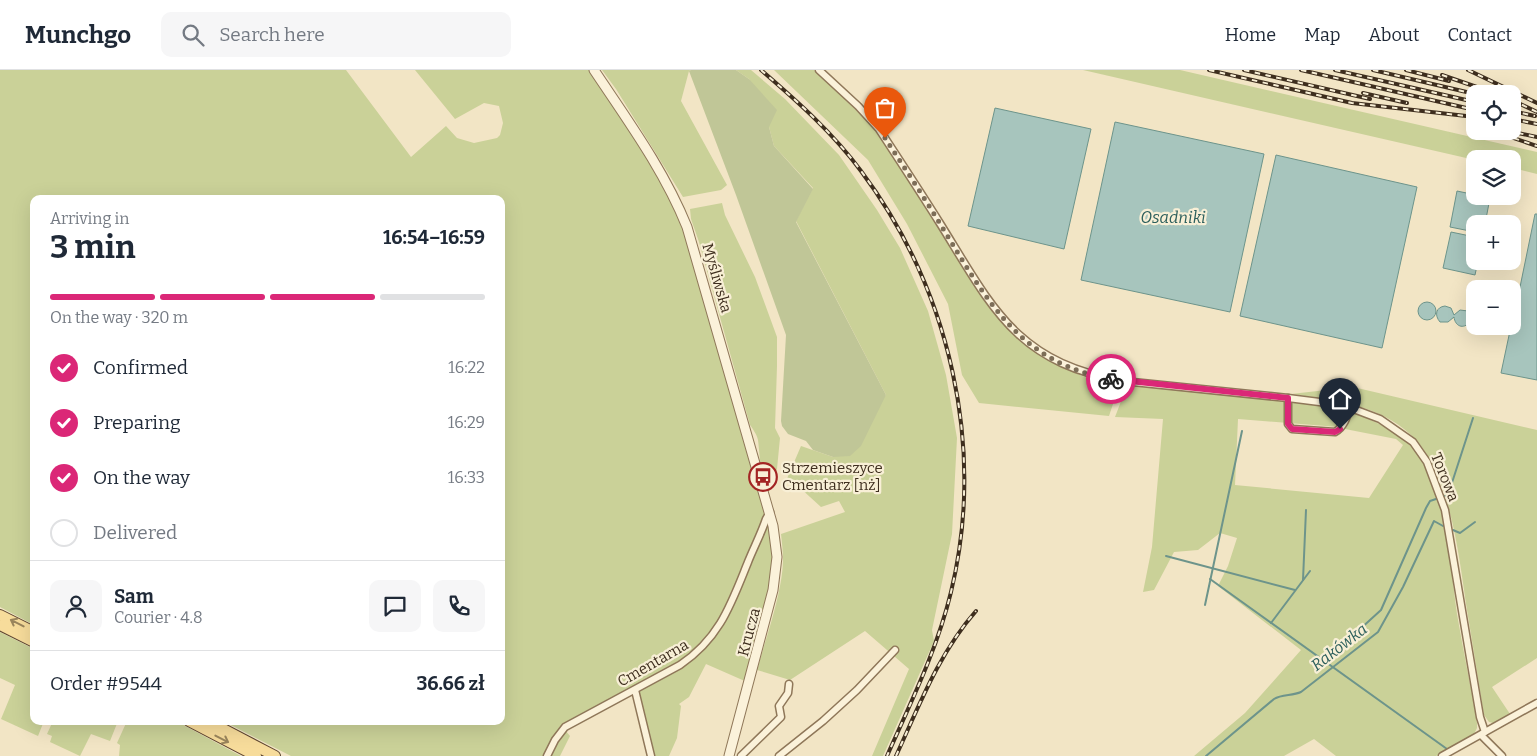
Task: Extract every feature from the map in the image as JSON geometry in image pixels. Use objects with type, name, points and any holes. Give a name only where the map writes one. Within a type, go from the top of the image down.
[{"type":"main road","points":[[0,614],[30,630]]},
{"type":"main road","points":[[0,624],[30,640]]},
{"type":"main road","points":[[196,725],[256,756]]},
{"type":"main road","points":[[216,725],[275,756]]},
{"type":"street","name":"Myśliwska","points":[[594,70],[650,153],[674,197],[687,227],[770,512]]},
{"type":"street","name":"Torowa","points":[[819,70],[879,129],[985,297],[1012,329],[1030,345],[1067,366],[1102,378],[1288,398],[1350,407],[1380,419],[1404,435],[1418,448],[1433,476],[1445,510],[1482,733]]},
{"type":"street","points":[[1288,398],[1288,424],[1292,429],[1335,432],[1340,429],[1347,418],[1350,407]]},
{"type":"street","name":"Cmentarna","points":[[547,756],[555,740],[565,727],[690,658],[714,635],[732,604],[770,512]]},
{"type":"street","name":"Krucza","points":[[729,756],[776,578],[776,549],[770,512]]},
{"type":"street","points":[[779,756],[836,708],[895,650]]},
{"type":"street","points":[[741,756],[781,717],[779,706],[788,694],[790,684]]},
{"type":"street","points":[[635,690],[651,756]]},
{"type":"street","points":[[1442,756],[1537,703]]},
{"type":"street","points":[[1482,733],[1502,756]]},
{"type":"green space","points":[[0,70],[346,70],[411,157],[446,126],[457,138],[474,143],[497,138],[500,135],[503,123],[499,106],[484,103],[455,119],[415,70],[589,70],[655,170],[674,207],[689,246],[770,525],[774,558],[773,578],[747,682],[706,664],[689,697],[679,704],[681,706],[677,738],[669,756],[652,756],[636,690],[565,730],[570,736],[560,756],[291,756],[231,725],[505,725],[505,195],[30,195],[30,623],[0,607]]},
{"type":"green space","points":[[602,70],[691,70],[689,71],[681,101],[727,185],[721,190],[683,197],[616,89]]},
{"type":"green space","points":[[736,70],[751,70],[785,99],[839,155],[877,210],[900,248],[928,311],[946,375],[957,438],[952,534],[932,630],[934,641],[883,756],[872,756],[909,669],[865,631],[790,680],[757,670],[780,587],[783,561],[781,534],[845,512],[839,501],[821,507],[799,487],[794,489],[786,481],[801,446],[833,457],[886,395],[796,221],[813,188],[774,146],[769,127],[749,79]]},
{"type":"green space","points":[[736,70],[749,79],[777,110],[769,127],[774,146],[813,189],[796,222],[886,395],[861,446],[850,456],[833,457],[813,450],[806,441],[788,434],[782,426],[786,335],[689,71]]},
{"type":"green space","points":[[774,70],[814,70],[841,94],[880,135],[977,290],[1003,324],[1019,340],[1047,359],[1082,376],[1116,387],[1117,392],[1109,416],[979,403],[962,375],[948,304],[907,224],[868,160]]},
{"type":"green space","points":[[1083,70],[1180,70],[1466,136],[1466,140],[1485,140],[1537,152],[1537,174],[1521,170],[1521,150],[1466,150],[1466,158]]},
{"type":"green space","points":[[722,203],[725,215],[755,277],[777,337],[775,428],[780,438],[777,469],[771,486],[762,471],[757,438],[750,425],[691,219],[690,209]]},
{"type":"green space","points":[[1132,386],[1282,400],[1337,407],[1345,412],[1338,427],[1238,419],[1235,485],[1369,498],[1403,445],[1396,439],[1345,429],[1353,412],[1400,435],[1412,446],[1434,484],[1445,526],[1457,614],[1477,723],[1474,734],[1436,756],[1336,756],[1314,739],[1284,756],[1194,756],[1245,713],[1301,650],[1218,586],[1228,566],[1237,538],[1220,533],[1198,550],[1174,552],[1154,590],[1143,592],[1152,547],[1163,419],[1115,417],[1125,391]]},
{"type":"green space","points":[[1353,387],[1537,430],[1537,658],[1492,687],[1510,714],[1493,723],[1489,722],[1484,715],[1451,517],[1436,471],[1425,451],[1411,435],[1398,425],[1370,410],[1339,401],[1291,394]]},
{"type":"green space","points":[[0,632],[30,647],[30,725],[42,725],[38,736],[1,719],[15,685],[0,678]]},
{"type":"green space","points":[[51,725],[116,725],[110,741],[91,734],[80,756],[50,742],[52,736],[47,734]]},
{"type":"green space","points":[[125,725],[183,725],[241,756],[119,756],[120,745],[117,743]]},
{"type":"water","points":[[995,108],[1091,129],[1064,249],[968,226]]},
{"type":"water","name":"Osadniki","points":[[1115,122],[1264,154],[1230,312],[1081,280]]},
{"type":"water","points":[[1276,155],[1417,187],[1382,348],[1240,316]]},
{"type":"water","points":[[1457,191],[1466,193],[1466,205],[1489,205],[1487,215],[1466,215],[1466,230],[1450,227]]},
{"type":"water","points":[[1535,214],[1537,214],[1537,380],[1501,373],[1509,335],[1521,335],[1521,282]]},
{"type":"water","points":[[1451,232],[1466,235],[1466,270],[1476,270],[1475,275],[1443,268]]},
{"type":"water","points":[[1427,302],[1433,305],[1436,311],[1433,317],[1427,320],[1421,317],[1418,311],[1421,305]]},
{"type":"water","points":[[1442,307],[1451,308],[1454,315],[1460,310],[1466,311],[1466,325],[1458,325],[1454,317],[1448,322],[1440,322],[1437,312]]},
{"type":"waterway","name":"Rakówka","points":[[1445,496],[1448,495],[1473,418]]},
{"type":"waterway","points":[[1205,605],[1242,431]]},
{"type":"waterway","name":"Rakówka","points":[[1325,661],[1381,610],[1426,508],[1430,501],[1436,499]]},
{"type":"waterway","points":[[1303,580],[1306,510]]},
{"type":"waterway","name":"Rakówka","points":[[1206,756],[1274,699],[1301,692],[1378,632],[1403,587],[1434,521],[1443,526]]},
{"type":"waterway","name":"Rakówka","points":[[1453,530],[1460,533],[1475,522]]},
{"type":"waterway","points":[[1166,556],[1295,590]]},
{"type":"waterway","points":[[1271,623],[1310,571]]},
{"type":"waterway","points":[[1210,579],[1447,749]]},
{"type":"railway","points":[[761,70],[839,144],[861,171],[892,217],[918,267],[938,318],[952,372],[961,426],[964,482],[961,537],[951,592],[938,634],[923,676],[887,756]]},
{"type":"railway","points":[[1209,70],[1352,103],[1466,116]]},
{"type":"railway","points":[[1244,70],[1370,99]]},
{"type":"railway","points":[[1301,70],[1466,108]]},
{"type":"railway","points":[[1335,70],[1466,100]]},
{"type":"railway","points":[[1373,70],[1466,92]]},
{"type":"railway","points":[[1406,70],[1449,81]]},
{"type":"railway","points":[[1468,70],[1537,103]]},
{"type":"railway","points":[[1442,75],[1471,85]]},
{"type":"railway","points":[[1363,93],[1407,103]]},
{"type":"railway","points":[[1521,104],[1537,112]]},
{"type":"railway","points":[[1521,113],[1535,116]]},
{"type":"railway","points":[[1521,121],[1537,124]]},
{"type":"railway","points":[[1521,134],[1537,137]]},
{"type":"railway","points":[[1519,140],[1537,146]]},
{"type":"railway","points":[[896,756],[940,662],[976,611]]},
{"type":"way so far","points":[[885,138],[985,297],[1012,329],[1038,351],[1056,361],[1086,373],[1111,379]]},
{"type":"place","name":"Strzemieszyce Cmentarz [nż]","points":[[763,477]]},
{"type":"route","points":[[1111,379],[1288,398],[1288,424],[1292,429],[1335,432],[1340,429]]}]
